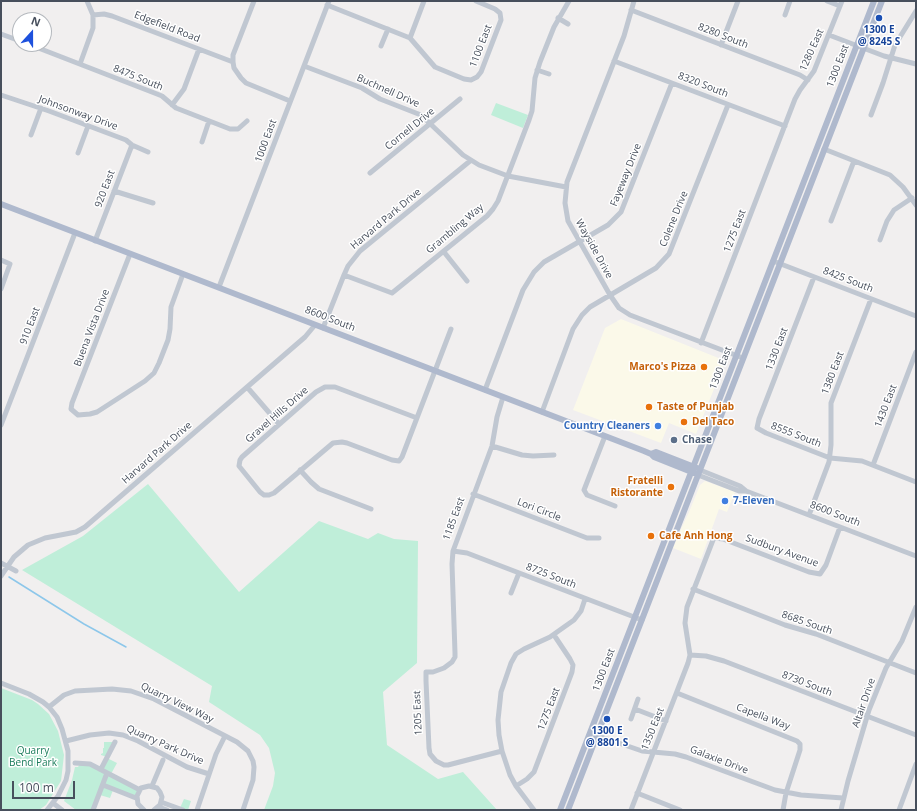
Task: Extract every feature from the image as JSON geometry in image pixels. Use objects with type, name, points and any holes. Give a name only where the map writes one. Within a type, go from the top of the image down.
[{"type":"main road","name":"1300 East","points":[[560,810],[635,618],[730,392],[740,357],[773,261],[874,1]]},
{"type":"main road","name":"1300 East","points":[[568,810],[642,620],[696,471],[724,388],[740,357],[780,263],[882,1]]},
{"type":"main road","name":"8600 South","points":[[1,204],[220,287],[650,454],[656,452],[696,471]]},
{"type":"main road","points":[[724,388],[730,392]]},
{"type":"street","points":[[80,64],[93,28],[93,15],[87,1]]},
{"type":"street","points":[[254,1],[235,49],[233,62],[237,73],[246,83],[290,101]]},
{"type":"street","points":[[328,3],[410,38],[424,1]]},
{"type":"street","name":"1100 East","points":[[410,38],[435,67],[464,79],[471,80],[477,77],[481,72],[500,23],[500,13],[493,7],[476,1]]},
{"type":"street","name":"Grambling Way","points":[[344,275],[392,293],[490,213],[496,205],[508,176],[532,110],[537,70],[558,18],[569,1]]},
{"type":"street","name":"Wayside Drive","points":[[634,1],[614,61],[566,187],[565,195],[568,221],[615,304],[624,312],[740,357]]},
{"type":"street","points":[[721,45],[738,1]]},
{"type":"street","points":[[785,15],[790,1]]},
{"type":"street","points":[[827,1],[841,4]]},
{"type":"street","name":"1000 East","points":[[220,287],[328,3]]},
{"type":"street","name":"1280 East","points":[[785,126],[797,94],[814,71],[841,4]]},
{"type":"street","name":"8280 South","points":[[631,10],[800,75],[808,80]]},
{"type":"street","points":[[871,115],[898,38],[916,11]]},
{"type":"street","name":"Edgefield Road","points":[[93,15],[104,14],[112,16],[233,62]]},
{"type":"street","points":[[558,18],[568,24]]},
{"type":"street","points":[[381,46],[388,29]]},
{"type":"street","points":[[1,34],[12,38]]},
{"type":"street","points":[[829,35],[890,58],[916,64]]},
{"type":"street","points":[[172,105],[184,89],[199,50]]},
{"type":"street","name":"8475 South","points":[[49,52],[162,96],[181,111],[209,122],[234,130],[241,128],[247,121]]},
{"type":"street","name":"8320 South","points":[[614,61],[785,126]]},
{"type":"street","name":"Buchnell Drive","points":[[304,66],[367,90],[380,99],[421,115],[470,161],[479,166],[508,176],[566,187]]},
{"type":"street","points":[[537,70],[549,74]]},
{"type":"street","name":"Fayeway Drive","points":[[485,390],[523,290],[530,278],[544,262],[608,225],[621,212],[672,83]]},
{"type":"street","name":"Johnsonway Drive","points":[[1,95],[41,108],[126,140],[132,145],[148,152]]},
{"type":"street","name":"Cornell Drive","points":[[370,173],[460,99]]},
{"type":"street","name":"Colene Drive","points":[[542,412],[576,324],[590,306],[656,268],[669,254],[728,105]]},
{"type":"street","points":[[31,135],[41,108]]},
{"type":"street","points":[[202,142],[209,122]]},
{"type":"street","points":[[78,153],[88,126]]},
{"type":"street","name":"1275 East","points":[[701,343],[785,126]]},
{"type":"street","name":"920 East","points":[[95,240],[132,145]]},
{"type":"street","points":[[824,149],[890,175],[904,186],[916,205]]},
{"type":"street","name":"Harvard Park Drive","points":[[323,328],[344,275],[353,259],[470,161]]},
{"type":"street","points":[[831,221],[854,161]]},
{"type":"street","points":[[114,191],[153,203]]},
{"type":"street","points":[[880,240],[887,221],[894,210],[912,198]]},
{"type":"street","name":"910 East","points":[[1,425],[76,233]]},
{"type":"street","points":[[444,252],[467,281]]},
{"type":"street","name":"Buena Vista Drive","points":[[130,254],[72,402],[72,409],[78,414],[90,414],[97,412],[145,381],[154,373],[168,340],[171,307],[183,274]]},
{"type":"street","points":[[1,260],[10,264],[1,289]]},
{"type":"street","name":"8425 South","points":[[773,261],[916,316]]},
{"type":"street","name":"1330 East","points":[[757,428],[759,419],[814,277]]},
{"type":"street","name":"1380 East","points":[[809,515],[830,458],[831,403],[871,299]]},
{"type":"street","name":"Harvard Park Drive","points":[[1,576],[20,550],[36,541],[71,533],[85,527],[309,333],[315,325]]},
{"type":"street","points":[[371,509],[319,489],[300,470],[326,447],[337,442],[347,443],[392,460],[399,461],[402,457],[451,329]]},
{"type":"street","name":"1430 East","points":[[873,465],[916,352]]},
{"type":"street","name":"Gravel Hills Drive","points":[[300,470],[274,493],[267,495],[260,492],[239,466],[240,460],[320,389],[330,386],[417,418]]},
{"type":"street","points":[[247,387],[279,424]]},
{"type":"street","name":"1185 East","points":[[426,672],[439,670],[449,665],[456,653],[452,564],[453,551],[492,446],[497,418],[504,397]]},
{"type":"street","name":"8555 South","points":[[757,428],[766,434],[830,458],[856,460],[916,482]]},
{"type":"street","points":[[605,436],[584,490],[587,495],[615,506]]},
{"type":"street","points":[[492,446],[522,455],[554,455]]},
{"type":"street","name":"8600 South","points":[[696,471],[740,486],[746,491],[916,556]]},
{"type":"street","name":"Lori Circle","points":[[473,494],[587,538],[599,538]]},
{"type":"street","name":"Sudbury Avenue","points":[[693,590],[711,544],[716,538],[723,539],[808,572],[820,574],[826,565],[840,527]]},
{"type":"street","name":"8725 South","points":[[453,551],[467,553],[642,620]]},
{"type":"street","points":[[1,563],[16,571]]},
{"type":"street","points":[[511,593],[519,573]]},
{"type":"street","points":[[690,655],[685,623],[687,607],[693,590]]},
{"type":"street","name":"8685 South","points":[[693,590],[785,625],[816,634],[916,673]]},
{"type":"street","points":[[534,810],[516,786],[510,775],[502,751],[498,720],[501,692],[513,658],[520,651],[554,635],[577,618],[586,599]]},
{"type":"street","name":"Altair Drive","points":[[841,810],[843,798],[867,716],[888,662],[902,641],[916,610]]},
{"type":"street","name":"1275 East","points":[[516,786],[534,772],[572,672],[573,665],[554,635]]},
{"type":"street","name":"1350 East","points":[[631,810],[677,694],[690,655]]},
{"type":"street","name":"8730 South","points":[[690,655],[706,656],[724,661],[916,735]]},
{"type":"street","name":"1205 East","points":[[426,672],[428,743],[430,754],[436,761],[444,765],[502,751]]},
{"type":"street","points":[[1,683],[36,698],[49,707],[56,717],[66,741],[68,771],[62,788],[53,803],[46,810]]},
{"type":"street","name":"Quarry View Way","points":[[49,707],[64,695],[75,691],[112,689],[125,690],[148,697],[225,736],[241,745],[248,751],[253,761],[254,774],[243,810]]},
{"type":"street","name":"Capella Way","points":[[677,694],[797,741],[800,744],[800,750],[782,810]]},
{"type":"street","points":[[631,719],[638,699]]},
{"type":"street","points":[[634,709],[666,721]]},
{"type":"street","name":"Quarry Park Drive","points":[[66,741],[90,735],[109,733],[123,735],[187,767],[209,774]]},
{"type":"street","name":"Galaxie Drive","points":[[590,733],[634,749],[653,753],[675,754],[686,757],[762,786],[786,793],[843,798]]},
{"type":"street","points":[[197,810],[216,754],[225,736]]},
{"type":"street","points":[[101,769],[115,742]]},
{"type":"street","points":[[152,786],[163,760]]},
{"type":"street","points":[[75,763],[89,764],[140,790]]},
{"type":"street","points":[[899,810],[916,764]]},
{"type":"street","points":[[93,810],[107,773]]},
{"type":"street","points":[[103,785],[136,798]]},
{"type":"street","points":[[144,810],[138,804],[136,798],[140,790],[145,786],[157,788],[160,792],[158,806]]},
{"type":"street","points":[[637,793],[680,810]]},
{"type":"street","points":[[53,803],[62,810]]},
{"type":"street","points":[[158,806],[167,810]]},
{"type":"street","points":[[158,806],[183,810]]},
{"type":"shaded area","points":[[621,319],[721,359],[724,364],[696,434],[669,423],[661,443],[573,410],[605,328]]},
{"type":"shaded area","points":[[705,481],[735,492],[727,512],[719,509],[701,559],[673,548],[700,485]]},
{"type":"green space","points":[[496,103],[528,115],[523,128],[491,115]]},
{"type":"green space","points":[[148,484],[239,592],[319,521],[368,539],[378,533],[394,539],[418,541],[417,663],[383,692],[387,745],[438,779],[463,772],[497,810],[264,810],[273,786],[275,773],[269,748],[260,735],[209,702],[212,686],[22,570],[83,536]]},
{"type":"green space","name":"Quarry Bend Park","points":[[1,688],[32,700],[38,704],[49,714],[58,731],[64,755],[61,781],[46,805],[39,810],[1,810]]},
{"type":"green space","points":[[104,742],[114,742],[107,757],[101,755],[103,753]]},
{"type":"green space","points":[[107,758],[117,763],[111,774],[102,769]]},
{"type":"green space","points":[[80,764],[90,764],[106,773],[92,810],[76,810],[64,801],[75,767],[78,767]]},
{"type":"green space","points":[[107,774],[139,790],[135,797],[104,785]]},
{"type":"green space","points":[[103,786],[113,790],[110,798],[100,795]]},
{"type":"green space","points":[[184,799],[191,801],[188,810],[180,808]]},
{"type":"waterway","points":[[9,577],[84,624],[126,647]]},
{"type":"place","name":"1300 E @ 8245 S","points":[[879,18]]},
{"type":"place","name":"Marco's Pizza","points":[[704,367]]},
{"type":"place","name":"Taste of Punjab","points":[[649,407]]},
{"type":"place","name":"Del Taco","points":[[684,422]]},
{"type":"place","name":"Country Cleaners","points":[[658,426]]},
{"type":"place","name":"Chase","points":[[674,440]]},
{"type":"place","name":"Fratelli Ristorante","points":[[671,487]]},
{"type":"place","name":"7-Eleven","points":[[725,501]]},
{"type":"place","name":"Cafe Anh Hong","points":[[651,536]]},
{"type":"place","name":"1300 E @ 8801 S","points":[[607,719]]}]
